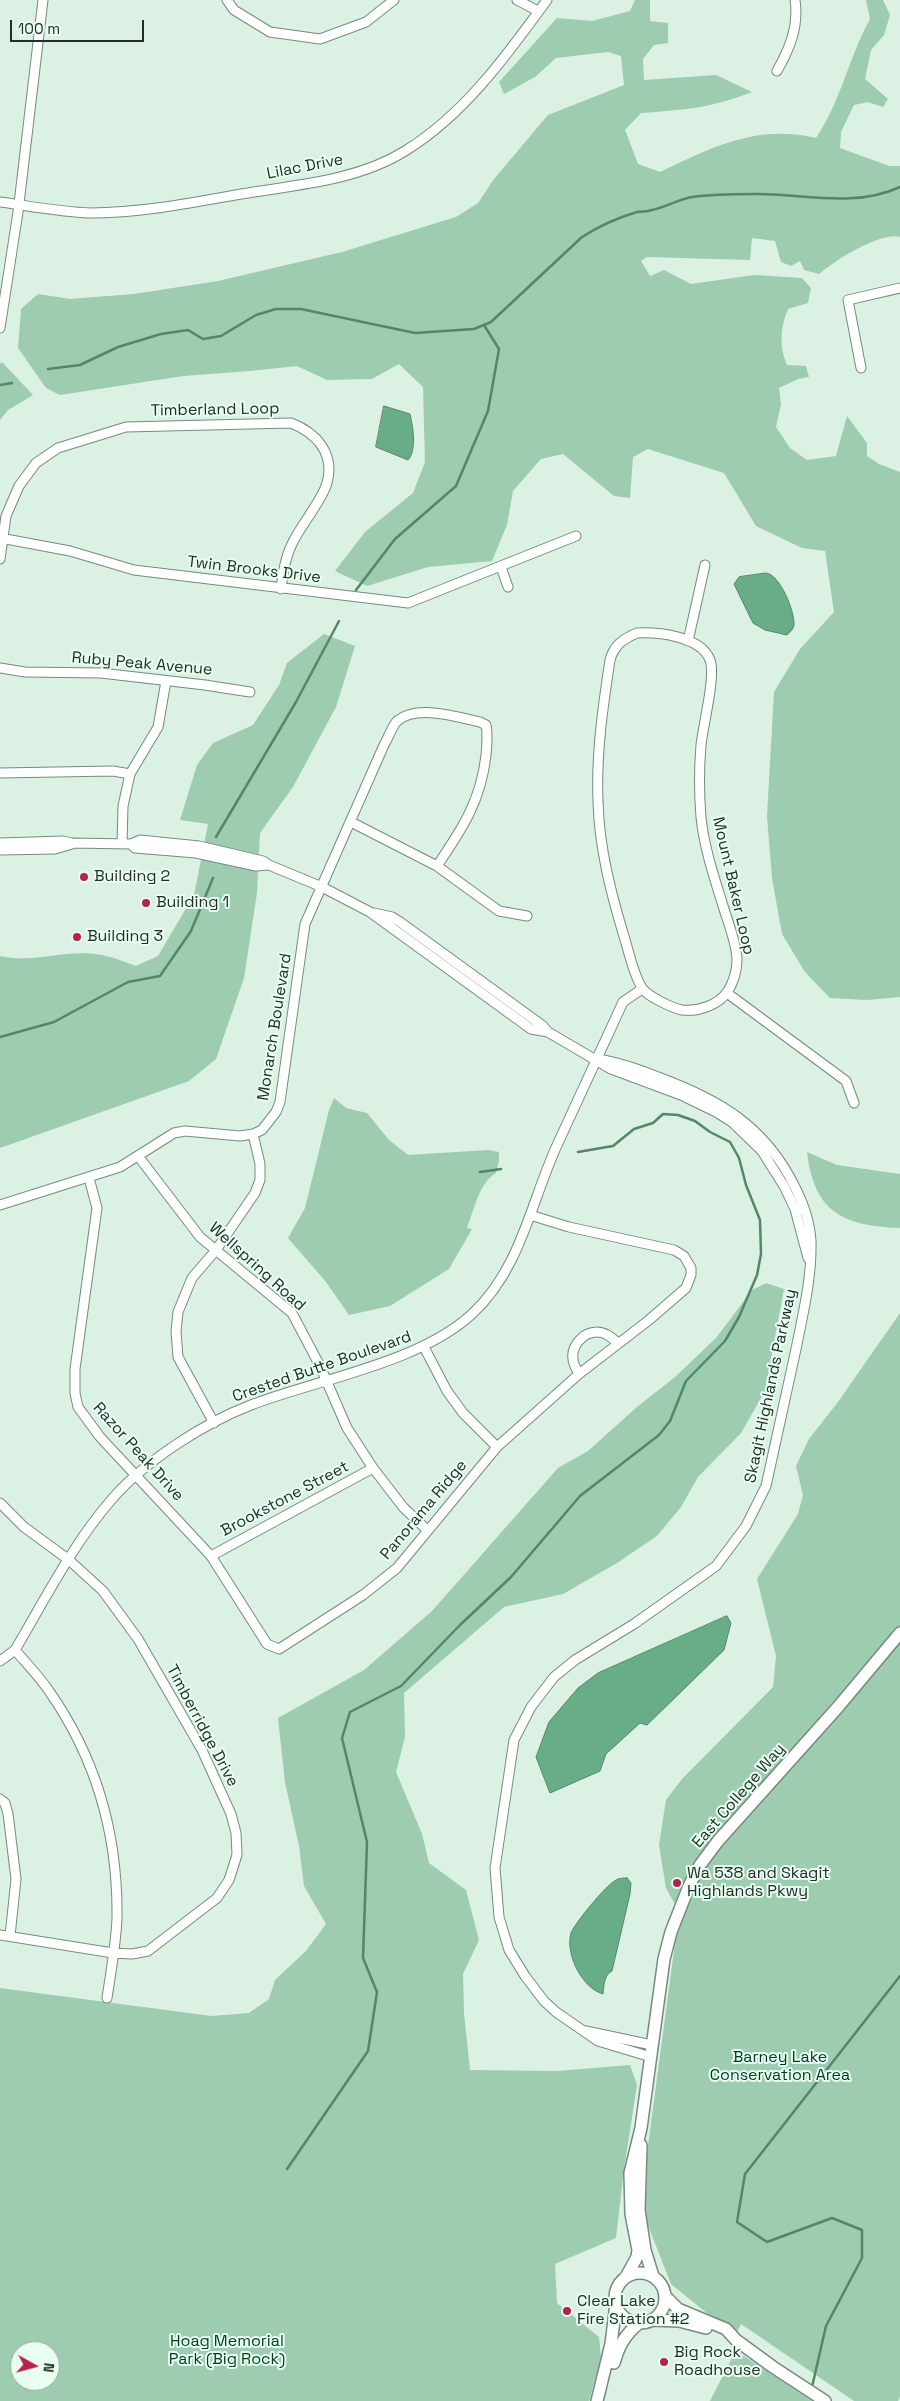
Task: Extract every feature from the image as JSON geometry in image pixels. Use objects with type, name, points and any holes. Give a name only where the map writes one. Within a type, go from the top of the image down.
[{"type":"main road","name":"East College Way","points":[[641,2128],[657,2000],[671,1932],[689,1886],[700,1865],[718,1841],[838,1707],[900,1633]]},
{"type":"main road","points":[[641,2128],[639,2210],[653,2276]]},
{"type":"main road","points":[[597,2401],[611,2344],[617,2290],[637,2258],[638,2250],[630,2194],[630,2173],[641,2128]]},
{"type":"main road","points":[[626,2278],[639,2273],[653,2276],[661,2283],[665,2296],[663,2309],[652,2320]]},
{"type":"main road","points":[[665,2296],[678,2309],[726,2329],[736,2340],[773,2367],[825,2401]]},
{"type":"main road","points":[[616,2304],[624,2317],[639,2323]]},
{"type":"main road","points":[[605,2401],[618,2349],[624,2337],[639,2323],[665,2319],[691,2322],[736,2340]]},
{"type":"street","points":[[1,328],[19,204],[43,0]]},
{"type":"street","points":[[227,0],[234,10],[270,32],[320,39],[366,22],[394,0]]},
{"type":"street","points":[[518,0],[538,11]]},
{"type":"street","name":"Lilac Drive","points":[[0,202],[90,213],[173,207],[318,182],[355,173],[383,162],[416,144],[459,107],[494,70],[546,0]]},
{"type":"street","points":[[778,71],[790,47],[797,16],[795,0]]},
{"type":"street","points":[[861,368],[848,300],[900,288]]},
{"type":"street","name":"Timberland Loop","points":[[0,559],[6,516],[19,486],[36,463],[68,444],[133,427],[291,424],[306,429],[322,445],[328,468],[326,484],[291,544],[284,565],[281,589]]},
{"type":"street","name":"Twin Brooks Drive","points":[[2,538],[70,551],[134,570],[408,603],[576,536]]},
{"type":"street","points":[[688,641],[705,565]]},
{"type":"street","points":[[502,567],[508,587]]},
{"type":"street","name":"Mount Baker Loop","points":[[642,989],[614,904],[600,840],[599,760],[606,685],[613,649],[624,639],[637,633],[652,633],[688,641],[706,653],[712,670],[701,746],[701,819],[713,872],[736,950],[735,975],[727,993]]},
{"type":"street","name":"Ruby Peak Avenue","points":[[0,668],[25,672],[101,673],[240,689],[250,692]]},
{"type":"street","points":[[126,844],[123,806],[130,774],[158,727],[166,681]]},
{"type":"street","name":"Monarch Boulevard","points":[[253,1134],[262,1130],[276,1112],[280,1102],[306,924],[396,722],[408,714],[425,713],[480,722],[486,725],[488,734],[484,777],[478,798],[437,866]]},
{"type":"street","points":[[0,772],[113,771],[130,774]]},
{"type":"street","points":[[351,822],[437,866],[499,911],[527,916]]},
{"type":"street","name":"Skagit Highlands Parkway","points":[[0,843],[63,841],[72,843],[126,844],[135,848],[196,853],[256,866],[269,865],[322,887],[370,912],[392,917],[543,1026],[548,1032],[597,1059],[611,1069],[702,1104],[732,1122],[762,1151],[784,1186],[795,1209],[803,1244],[809,1260],[806,1302],[766,1486],[746,1526],[716,1566],[634,1624],[575,1660],[554,1677],[531,1707],[514,1740],[504,1796],[496,1868],[499,1917],[509,1950],[525,1976],[544,2001],[598,2041],[651,2051]]},
{"type":"street","name":"Skagit Highlands Parkway","points":[[0,850],[55,849],[72,843]]},
{"type":"street","points":[[597,1059],[623,1002],[642,989],[663,1003],[681,1010],[697,1010],[710,1006],[727,993],[846,1081],[854,1103]]},
{"type":"street","name":"Crested Butte Boulevard","points":[[0,1661],[15,1650],[81,1539],[112,1499],[138,1475],[175,1446],[250,1405],[424,1347],[458,1325],[488,1297],[511,1264],[558,1144],[597,1059]]},
{"type":"street","points":[[0,1205],[120,1167],[174,1133],[185,1131],[240,1136],[253,1134],[260,1164],[260,1180],[255,1193],[216,1250],[192,1278],[178,1312],[176,1331],[178,1357],[214,1423]]},
{"type":"street","name":"Wellspring Road","points":[[138,1156],[200,1237],[292,1313],[304,1332],[347,1428],[373,1468],[403,1507],[427,1530]]},
{"type":"street","name":"Razor Peak Drive","points":[[89,1178],[97,1208],[75,1369],[75,1393],[78,1407],[100,1437],[138,1475],[211,1556],[267,1644],[279,1649]]},
{"type":"street","name":"Panorama Ridge","points":[[279,1649],[363,1595],[397,1568],[497,1447],[579,1374],[686,1288],[691,1275],[688,1262],[684,1256],[674,1250],[569,1227],[530,1215]]},
{"type":"street","points":[[579,1374],[572,1360],[574,1349],[580,1339],[597,1332],[607,1335],[618,1343]]},
{"type":"street","points":[[424,1347],[448,1391],[463,1412],[497,1447]]},
{"type":"street","name":"Brookstone Street","points":[[211,1556],[373,1468]]},
{"type":"street","name":"Timberridge Drive","points":[[0,1503],[24,1527],[69,1560],[104,1591],[138,1639],[202,1750],[231,1814],[236,1833],[237,1855],[229,1880],[217,1898],[148,1951],[132,1954],[113,1953],[0,1935]]},
{"type":"street","points":[[15,1650],[54,1698],[74,1732],[97,1783],[110,1827],[116,1876],[117,1920],[107,1998]]},
{"type":"street","points":[[0,1799],[5,1803],[8,1814],[16,1879],[10,1936]]},
{"type":"green space","points":[[635,0],[650,0],[650,21],[668,23],[668,43],[654,45],[643,59],[644,80],[716,75],[752,92],[724,102],[670,111],[641,113],[625,130],[638,164],[660,172],[698,154],[735,140],[774,134],[794,134],[816,138],[839,94],[856,48],[870,19],[866,0],[883,0],[890,15],[884,35],[871,50],[865,79],[888,99],[883,107],[868,102],[854,105],[841,132],[840,148],[889,166],[900,166],[900,237],[881,238],[858,248],[819,274],[804,270],[800,261],[791,266],[781,262],[775,241],[752,238],[750,260],[647,257],[641,261],[650,276],[664,270],[691,284],[754,275],[802,278],[811,288],[808,303],[788,309],[783,323],[782,344],[787,365],[806,366],[809,377],[798,379],[779,388],[781,404],[776,427],[790,448],[807,460],[836,456],[847,416],[867,443],[867,456],[879,464],[900,472],[900,997],[867,1000],[830,998],[805,972],[782,934],[772,878],[767,816],[774,692],[800,649],[834,612],[825,551],[802,548],[756,526],[724,473],[648,449],[633,457],[630,498],[614,496],[563,454],[541,459],[513,491],[507,525],[492,561],[428,567],[367,586],[335,571],[365,532],[413,493],[425,462],[423,387],[399,364],[372,379],[327,380],[297,366],[183,376],[60,395],[46,388],[18,348],[21,309],[38,294],[70,299],[134,294],[218,281],[342,252],[456,217],[478,203],[494,179],[548,115],[624,85],[621,56],[608,52],[556,58],[535,77],[504,94],[499,82],[557,18],[592,21],[630,11]]},
{"type":"green space","points":[[2,362],[33,395],[8,410],[0,420],[0,364]]},
{"type":"green space","points":[[324,634],[355,646],[336,707],[293,787],[260,833],[257,893],[244,978],[216,1059],[189,1081],[0,1148],[0,956],[26,958],[89,953],[110,957],[136,966],[158,956],[194,895],[208,824],[180,820],[197,765],[213,743],[253,725],[279,685],[287,663]]},
{"type":"green space","points":[[334,1098],[346,1108],[367,1113],[389,1140],[408,1155],[488,1150],[499,1152],[496,1173],[490,1177],[481,1190],[467,1228],[472,1229],[449,1269],[390,1306],[349,1315],[326,1282],[288,1238],[305,1208],[329,1110]]},
{"type":"green space","points":[[807,1152],[837,1165],[900,1174],[900,1228],[862,1224],[847,1219],[835,1212],[824,1202],[816,1189]]},
{"type":"green space","name":"Hoag Memorial Park (Big Rock)","points":[[766,1283],[784,1289],[765,1391],[741,1433],[698,1477],[681,1507],[657,1536],[617,1563],[563,1594],[504,1607],[404,1693],[405,1737],[396,1772],[422,1834],[429,1863],[466,1890],[479,1940],[463,1974],[464,2013],[470,2070],[557,2071],[630,2065],[637,2085],[616,2238],[555,2264],[557,2303],[599,2337],[601,2358],[589,2401],[0,2401],[0,1988],[211,2016],[249,2013],[269,1999],[275,1980],[306,1951],[326,1924],[304,1886],[299,1846],[285,1782],[278,1718],[364,1670],[432,1611],[558,1468],[588,1451],[637,1407],[675,1377],[716,1338],[752,1290]]},
{"type":"green space","name":"Barney Lake Conservation Area","points":[[900,1313],[900,2396],[898,2401],[854,2401],[741,2324],[735,2336],[671,2284],[640,2205],[676,1936],[683,1919],[666,1888],[659,1845],[666,1800],[682,1779],[773,1687],[776,1656],[757,1579],[798,1514],[803,1495],[796,1466],[809,1439],[838,1402]]},
{"type":"green space","points":[[739,2353],[812,2401],[710,2401],[733,2356]]},
{"type":"shaded area","points":[[384,406],[410,414],[413,450],[408,460],[376,447]]},
{"type":"shaded area","points":[[766,573],[776,580],[786,594],[794,619],[792,630],[787,635],[765,630],[753,623],[734,584],[739,577]]},
{"type":"shaded area","points":[[727,1616],[731,1623],[724,1650],[647,1725],[640,1723],[606,1754],[600,1771],[550,1793],[536,1757],[549,1722],[578,1688],[598,1673]]},
{"type":"shaded area","points":[[627,1878],[631,1883],[630,1894],[612,1971],[606,1978],[603,1994],[595,1991],[588,1985],[577,1969],[571,1951],[571,1933],[584,1913],[611,1883],[617,1879]]},
{"type":"waterway","points":[[48,369],[80,365],[118,347],[161,334],[188,330],[203,339],[221,336],[256,315],[276,309],[301,309],[415,333],[474,329],[491,322],[582,237],[630,214],[650,211],[687,198],[700,196],[757,194],[847,198],[865,197],[900,187]]},
{"type":"waterway","points":[[356,590],[395,539],[456,486],[488,411],[499,349],[484,325]]},
{"type":"waterway","points":[[0,385],[12,383]]},
{"type":"waterway","points":[[216,837],[296,702],[339,621]]},
{"type":"waterway","points":[[0,1037],[54,1022],[128,982],[160,976],[191,931],[213,878]]},
{"type":"waterway","points":[[287,2169],[368,2051],[377,1992],[363,1958],[367,1842],[342,1738],[350,1712],[401,1686],[460,1625],[511,1577],[580,1496],[659,1435],[670,1421],[686,1381],[725,1341],[739,1317],[757,1275],[761,1254],[760,1220],[746,1185],[739,1158],[730,1142],[710,1132],[695,1121],[678,1115],[663,1114],[653,1123],[634,1129],[613,1146],[578,1152]]},
{"type":"waterway","points":[[480,1172],[501,1169]]},
{"type":"waterway","points":[[812,2387],[826,2326],[862,2258],[862,2230],[832,2218],[767,2242],[737,2222],[745,2174],[900,1976]]},
{"type":"place","name":"Building 2","points":[[84,877]]},
{"type":"place","name":"Building 1","points":[[146,903]]},
{"type":"place","name":"Building 3","points":[[77,937]]},
{"type":"place","name":"Wa 538 and Skagit Highlands Pkwy","points":[[677,1883]]},
{"type":"place","name":"Clear Lake Fire Station #2","points":[[567,2311]]},
{"type":"place","name":"Big Rock Roadhouse","points":[[664,2362]]}]
